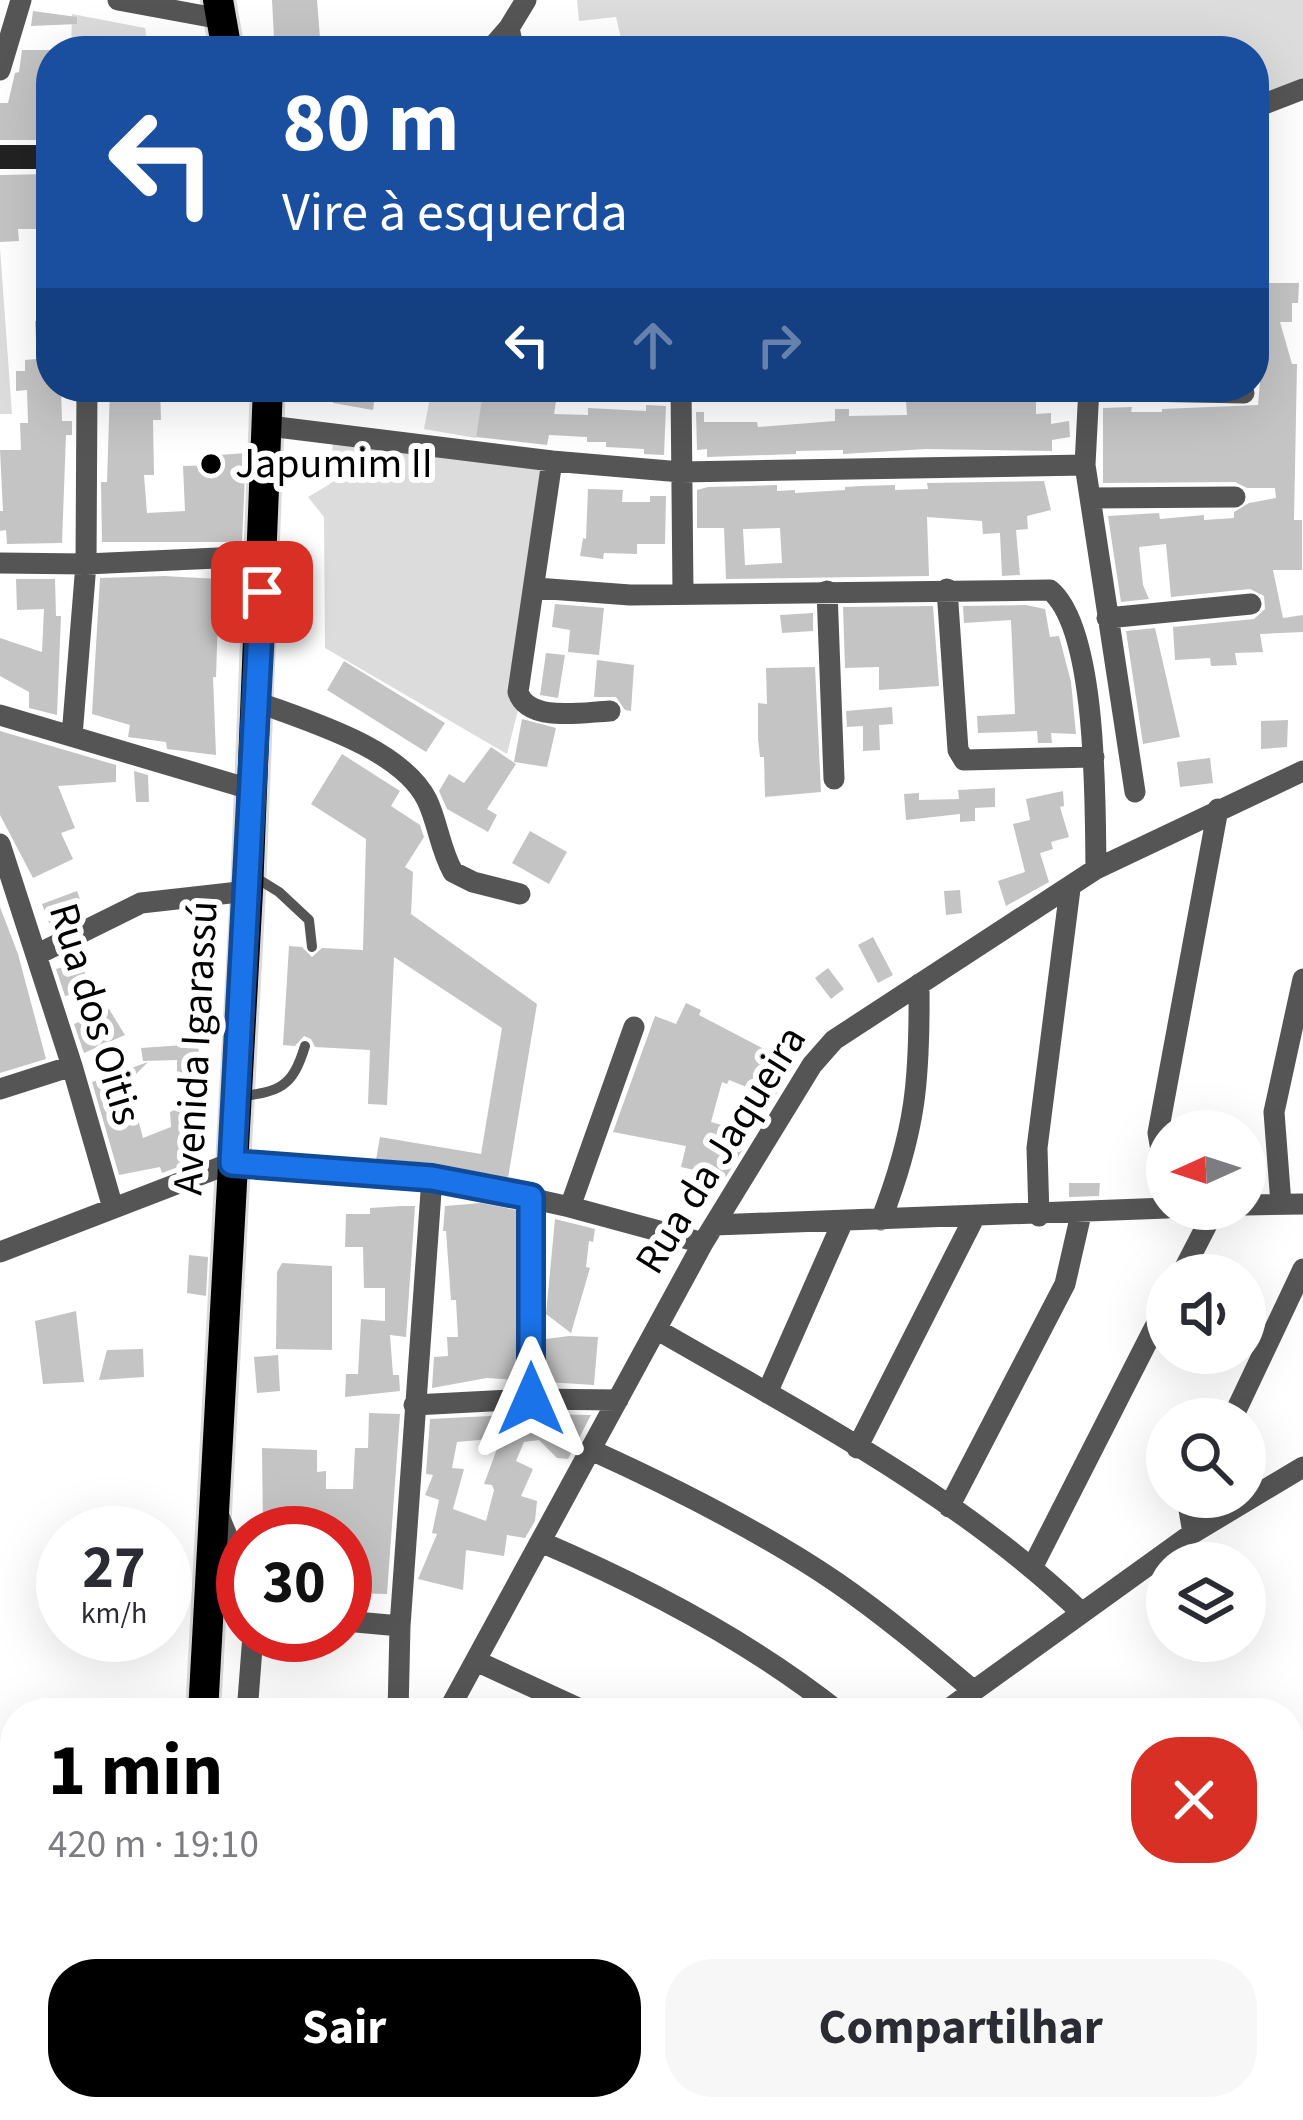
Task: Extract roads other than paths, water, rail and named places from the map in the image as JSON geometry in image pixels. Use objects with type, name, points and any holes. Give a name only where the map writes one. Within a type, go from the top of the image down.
[{"type":"main road","name":"Avenida Igarassú","points":[[203,1698],[253,790],[268,402]]},
{"type":"street","points":[[0,70],[5,37],[21,0]]},
{"type":"street","points":[[118,0],[219,10]]},
{"type":"street","points":[[513,36],[526,0]]},
{"type":"street","points":[[1269,102],[1303,88]]},
{"type":"street","points":[[0,157],[36,157]]},
{"type":"street","points":[[72,736],[86,564],[87,402]]},
{"type":"street","points":[[681,402],[683,594]]},
{"type":"street","points":[[1088,402],[1085,465],[1135,792]]},
{"type":"street","points":[[269,426],[682,472],[1085,465]]},
{"type":"street","points":[[552,461],[520,702],[545,712],[610,711]]},
{"type":"street","points":[[1090,498],[1235,497]]},
{"type":"street","points":[[0,563],[263,556]]},
{"type":"street","points":[[536,588],[630,596],[1049,590],[1073,621],[1094,757],[1096,869]]},
{"type":"street","points":[[947,589],[958,750],[964,760],[1094,757]]},
{"type":"street","points":[[827,591],[834,779]]},
{"type":"street","points":[[1107,618],[1251,604]]},
{"type":"street","points":[[257,702],[330,729],[400,769],[428,802],[453,872],[520,894]]},
{"type":"street","points":[[0,715],[253,790]]},
{"type":"street","name":"Rua da Jaqueira","points":[[455,1698],[708,1234],[812,1064],[834,1040],[1096,869],[1303,771]]},
{"type":"street","points":[[1162,1110],[1218,809]]},
{"type":"street","name":"Rua dos Oitis","points":[[0,844],[113,1208]]},
{"type":"street","points":[[37,955],[142,903],[248,882]]},
{"type":"street","points":[[1039,1216],[1037,1148],[1070,889]]},
{"type":"street","points":[[1292,1204],[1274,1112],[1303,979]]},
{"type":"street","points":[[881,1220],[912,1126],[920,1062],[919,984]]},
{"type":"street","points":[[570,1207],[634,1027]]},
{"type":"street","points":[[0,1089],[72,1066]]},
{"type":"street","points":[[0,1252],[232,1163],[432,1178],[708,1234],[843,1220],[1146,1209]]},
{"type":"street","points":[[398,1698],[432,1178]]},
{"type":"street","points":[[531,1197],[531,1399]]},
{"type":"street","points":[[950,1507],[1065,1284],[1081,1214]]},
{"type":"street","points":[[857,1448],[974,1218]]},
{"type":"street","points":[[767,1393],[843,1220]]},
{"type":"street","points":[[1242,1398],[1303,1270]]},
{"type":"street","points":[[656,1329],[950,1507],[1033,1566],[1082,1613]]},
{"type":"street","points":[[1033,1566],[1146,1345]]},
{"type":"street","points":[[414,1405],[617,1400]]},
{"type":"street","points":[[591,1450],[786,1550],[884,1616],[974,1690]]},
{"type":"street","points":[[963,1698],[1193,1533],[1303,1467]]},
{"type":"street","points":[[213,1503],[216,1510]]},
{"type":"street","points":[[1190,1518],[1193,1533]]},
{"type":"street","points":[[541,1542],[688,1614],[819,1698]]},
{"type":"street","points":[[372,1624],[400,1626]]},
{"type":"street","points":[[476,1661],[556,1698]]},
{"type":"street","points":[[249,1698],[251,1662]]},
{"type":"lane","points":[[248,882],[279,892],[309,920],[312,947]]},
{"type":"lane","points":[[234,1097],[275,1091],[291,1080],[305,1046]]},
{"type":"place","name":"Japumim II","points":[[211,464]]}]
